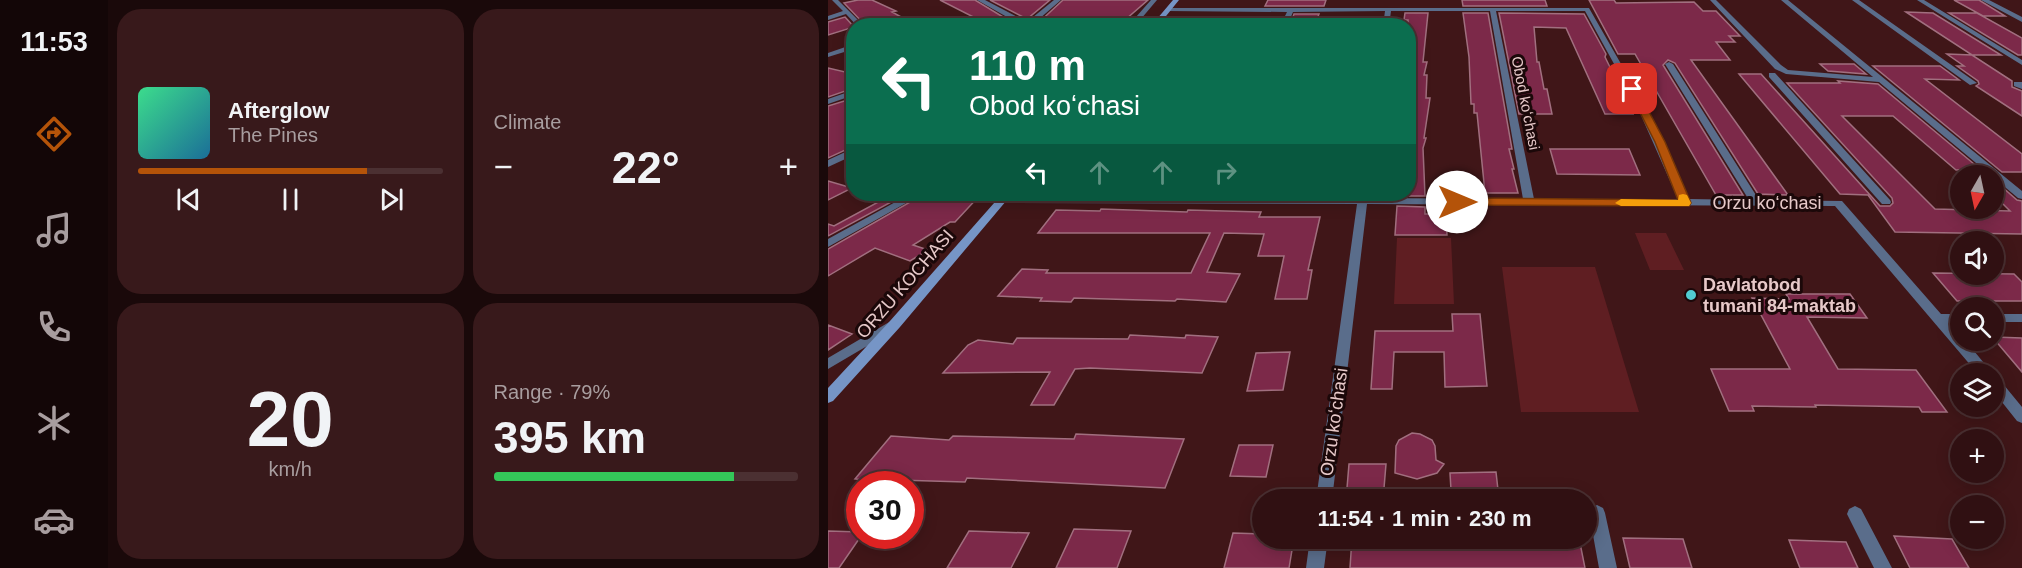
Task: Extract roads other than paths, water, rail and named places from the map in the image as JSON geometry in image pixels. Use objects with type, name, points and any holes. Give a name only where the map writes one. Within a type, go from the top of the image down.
[{"type":"main road","points":[[1161,18],[1176,0]]},
{"type":"main road","name":"ORZU KOCHASI","points":[[828,397],[895,324],[1001,201]]},
{"type":"street","points":[[835,0],[853,18]]},
{"type":"street","points":[[980,0],[1014,18]]},
{"type":"street","points":[[1036,18],[1058,0]]},
{"type":"street","points":[[1138,18],[1154,0]]},
{"type":"street","points":[[1713,0],[1786,72],[1884,82]]},
{"type":"street","points":[[1784,0],[2022,196]]},
{"type":"street","points":[[1855,0],[1973,83]]},
{"type":"street","points":[[1920,0],[2022,63]]},
{"type":"street","points":[[1984,0],[2022,20]]},
{"type":"street","points":[[1168,10],[1587,9],[1614,54],[1660,142],[1685,203]]},
{"type":"street","points":[[1287,18],[1291,10]]},
{"type":"street","points":[[1387,18],[1388,10]]},
{"type":"street","name":"Obod koʻchasi","points":[[1493,10],[1529,201]]},
{"type":"street","points":[[828,18],[847,12]]},
{"type":"street","points":[[828,55],[846,49]]},
{"type":"street","points":[[1669,64],[1755,203]]},
{"type":"street","points":[[1772,75],[1886,202]]},
{"type":"street","points":[[828,102],[846,95]]},
{"type":"street","points":[[828,164],[846,155]]},
{"type":"street","name":"Orzu koʻchasi","points":[[1416,199],[1838,203],[1977,363]]},
{"type":"street","points":[[828,243],[904,201]]},
{"type":"street","name":"Orzu koʻchasi","points":[[1325,489],[1362,201]]},
{"type":"street","points":[[1939,318],[1950,318]]},
{"type":"street","points":[[2004,318],[2022,318]]},
{"type":"street","points":[[828,364],[895,324]]},
{"type":"street","points":[[2004,395],[2022,417]]},
{"type":"street","points":[[1597,513],[1608,568]]},
{"type":"street","points":[[1855,514],[1883,568]]},
{"type":"street","points":[[1315,568],[1318,549]]},
{"type":"place","name":"Davlatobod tumani 84-maktab","points":[[1691,295]]}]
